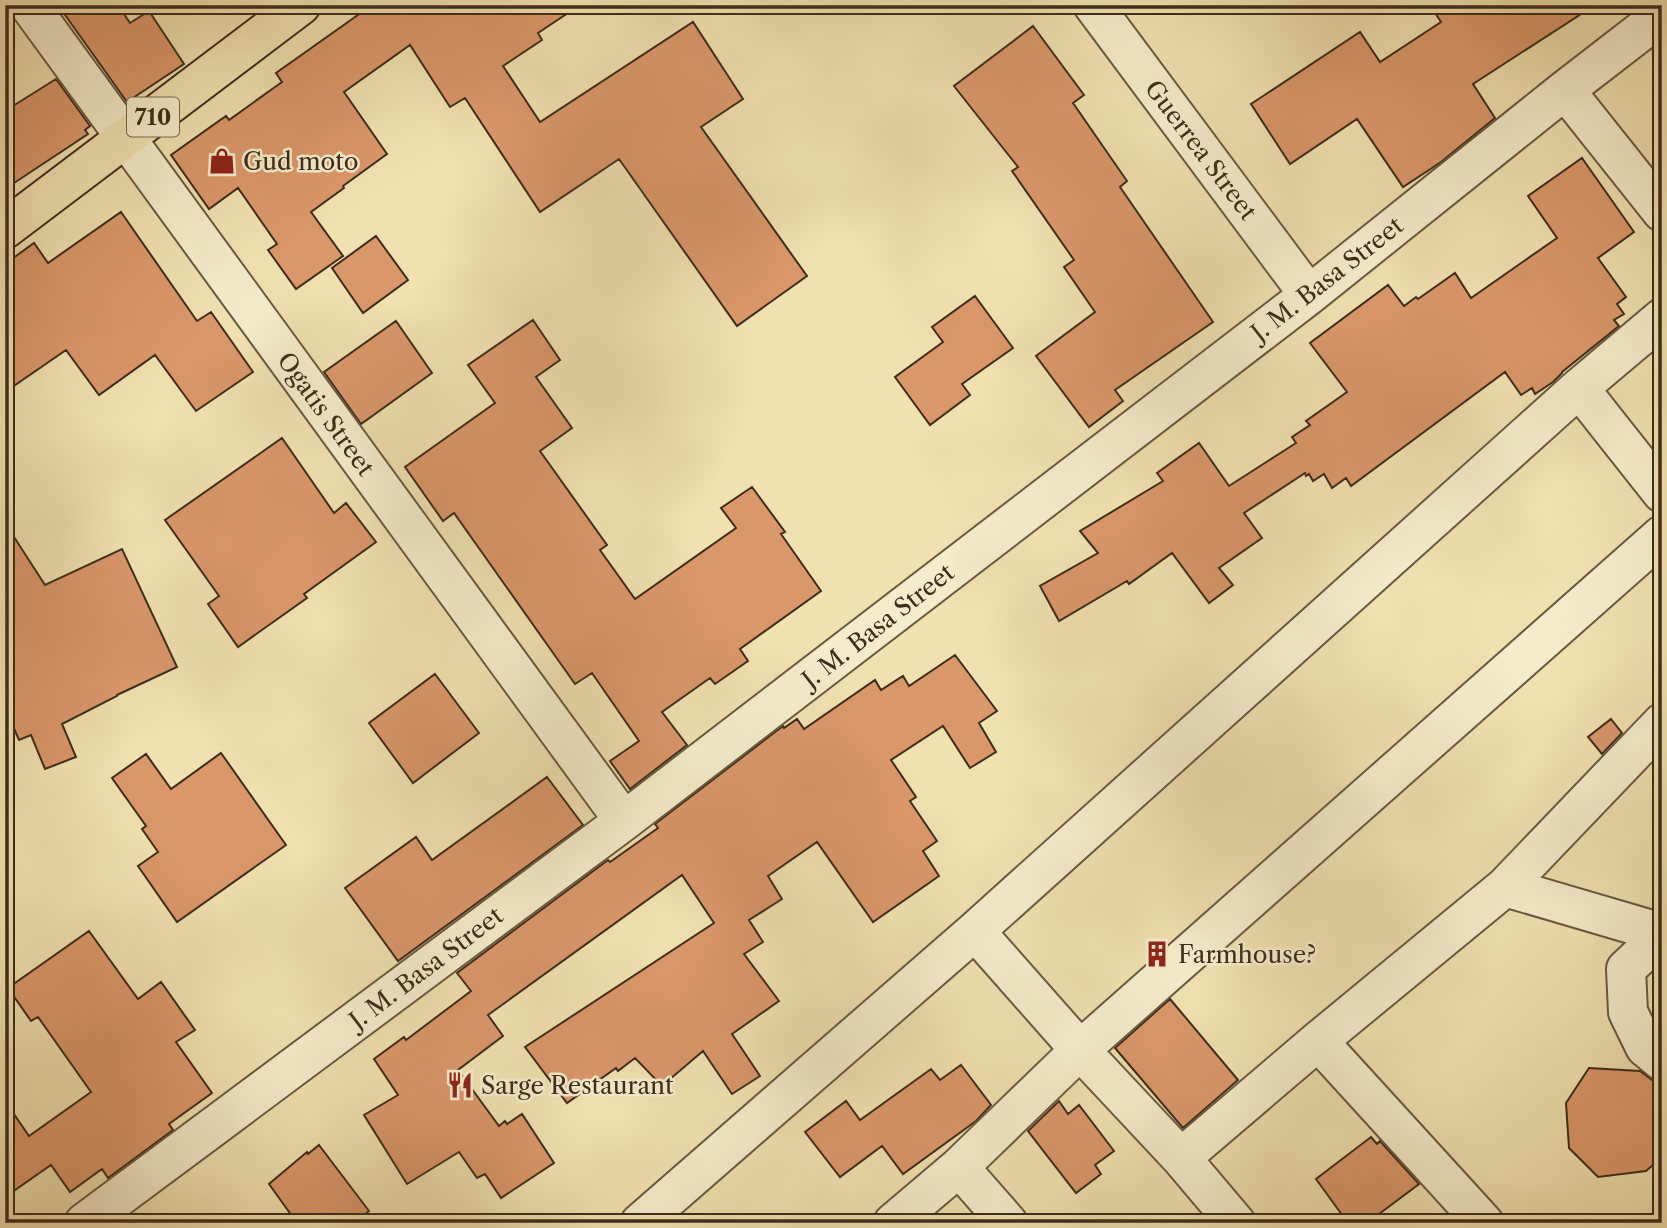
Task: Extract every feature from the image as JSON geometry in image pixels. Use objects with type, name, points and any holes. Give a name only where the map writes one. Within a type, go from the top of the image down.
[{"type":"main road","name":"710","points":[[5,229],[301,5]]},
{"type":"street","name":"Ogatis Street","points":[[29,5],[624,821]]},
{"type":"street","name":"Guerrea Street","points":[[1093,5],[1309,295]]},
{"type":"street","name":"J. M. Basa Street","points":[[84,1223],[624,821],[1309,295],[1662,15]]},
{"type":"street","points":[[1565,90],[1662,212]]},
{"type":"street","points":[[640,1223],[975,931],[1579,388],[1662,318]]},
{"type":"street","points":[[1579,388],[1662,493]]},
{"type":"street","points":[[893,1223],[960,1167],[1080,1050],[1662,535]]},
{"type":"street","points":[[1181,1158],[1505,887],[1662,723]]},
{"type":"street","points":[[1505,887],[1662,934],[1626,969],[1628,1012],[1645,1047],[1662,1060]]},
{"type":"street","points":[[975,931],[1080,1050],[1181,1158],[1236,1223]]},
{"type":"street","points":[[1318,1041],[1484,1223]]},
{"type":"street","points":[[960,1167],[1008,1223]]},
{"type":"building","points":[[58,5],[118,5],[130,23],[149,11],[184,64],[127,102]]},
{"type":"building","points":[[372,5],[580,5],[538,33],[542,40],[503,66],[540,122],[693,22],[743,99],[701,127],[807,276],[737,326],[619,159],[540,212],[465,98],[450,107],[410,45],[344,92],[387,154],[311,212],[343,256],[296,289],[268,250],[277,244],[238,188],[209,209],[171,155],[226,116],[229,120],[282,82],[276,73]]},
{"type":"building","points":[[1430,5],[1595,5],[1473,84],[1495,118],[1441,162],[1403,187],[1357,119],[1290,164],[1251,104],[1360,32],[1380,62],[1441,22]]},
{"type":"building","points":[[1033,26],[1084,95],[1073,103],[1127,181],[1120,187],[1213,322],[1115,390],[1123,401],[1089,427],[1036,356],[1095,312],[1064,267],[1074,260],[1012,171],[1018,167],[954,86]]},
{"type":"building","points":[[56,79],[90,126],[85,130],[88,134],[5,189],[5,111]]},
{"type":"building","points":[[1582,158],[1634,232],[1598,258],[1626,297],[1617,304],[1624,314],[1614,320],[1619,326],[1535,394],[1532,388],[1521,395],[1505,372],[1351,486],[1346,478],[1332,488],[1324,474],[1313,481],[1309,474],[1306,476],[1305,473],[1244,513],[1262,538],[1219,568],[1233,585],[1209,603],[1172,553],[1129,584],[1127,581],[1059,621],[1040,586],[1098,553],[1080,531],[1163,481],[1157,473],[1199,443],[1229,486],[1296,443],[1292,437],[1310,425],[1306,421],[1347,392],[1310,343],[1388,285],[1404,306],[1455,273],[1471,298],[1557,238],[1528,196]]},
{"type":"building","points":[[121,212],[197,321],[211,312],[253,372],[196,411],[155,355],[99,395],[66,350],[5,392],[5,264],[34,243],[48,263]]},
{"type":"building","points":[[376,236],[408,280],[363,313],[332,268]]},
{"type":"building","points":[[975,296],[1013,348],[962,384],[970,395],[930,425],[895,377],[943,342],[932,327]]},
{"type":"building","points":[[533,320],[560,360],[536,377],[572,428],[540,451],[607,545],[600,550],[635,599],[736,528],[721,508],[752,487],[785,532],[781,534],[821,591],[740,649],[748,661],[715,684],[710,678],[662,712],[687,745],[630,789],[610,761],[639,741],[592,673],[575,684],[454,513],[443,521],[405,467],[495,403],[468,365]]},
{"type":"building","points":[[396,321],[432,373],[361,424],[324,372]]},
{"type":"building","points":[[282,438],[334,513],[346,503],[376,542],[304,594],[307,598],[238,647],[208,604],[219,596],[165,520]]},
{"type":"building","points":[[5,523],[45,585],[122,549],[177,667],[62,724],[76,757],[45,769],[31,735],[19,740],[5,708]]},
{"type":"building","points":[[955,655],[997,711],[979,723],[996,752],[970,768],[943,726],[891,760],[916,797],[910,801],[937,841],[923,851],[939,876],[873,922],[817,842],[768,876],[782,899],[749,920],[763,942],[744,954],[779,1001],[732,1034],[760,1076],[732,1094],[703,1051],[662,1086],[635,1058],[618,1071],[616,1068],[567,1103],[525,1047],[714,923],[682,875],[488,1015],[503,1036],[458,1070],[499,1126],[522,1114],[554,1163],[501,1198],[485,1174],[477,1178],[459,1152],[407,1184],[364,1115],[398,1095],[374,1059],[404,1037],[406,1040],[471,991],[457,973],[608,860],[610,862],[658,828],[655,824],[783,726],[784,728],[797,719],[804,729],[875,680],[881,690],[903,676],[909,686]]},
{"type":"building","points":[[435,674],[479,733],[413,783],[369,723]]},
{"type":"building","points":[[1611,719],[1622,733],[1602,754],[1588,737]]},
{"type":"building","points":[[221,753],[286,845],[177,922],[138,866],[158,852],[142,829],[146,826],[112,778],[146,754],[171,789]]},
{"type":"building","points":[[547,777],[583,825],[398,961],[345,888],[416,837],[432,860]]},
{"type":"building","points":[[89,931],[138,999],[161,982],[195,1030],[176,1042],[212,1093],[169,1124],[173,1130],[108,1178],[102,1169],[70,1192],[51,1165],[5,1197],[5,1101],[29,1136],[91,1092],[38,1017],[31,1021],[8,988]]},
{"type":"building","points":[[1170,999],[1238,1080],[1183,1128],[1115,1048]]},
{"type":"building","points":[[961,1065],[991,1105],[976,1121],[903,1174],[882,1146],[840,1177],[805,1132],[846,1101],[860,1120],[931,1069],[940,1080]]},
{"type":"building","points":[[1589,1068],[1640,1071],[1652,1080],[1662,1093],[1662,1157],[1646,1171],[1598,1177],[1569,1148],[1566,1103]]},
{"type":"building","points":[[1059,1101],[1068,1114],[1079,1105],[1114,1151],[1095,1165],[1101,1174],[1076,1193],[1028,1131]]},
{"type":"building","points":[[1371,1137],[1377,1144],[1380,1141],[1419,1184],[1367,1223],[1348,1223],[1316,1179]]},
{"type":"building","points":[[319,1145],[369,1211],[353,1223],[297,1223],[269,1184]]},
{"type":"place","name":"Gud moto","points":[[222,161]]},
{"type":"place","name":"Farmhouse?","points":[[1157,954]]},
{"type":"place","name":"Sarge Restaurant","points":[[460,1085]]}]
